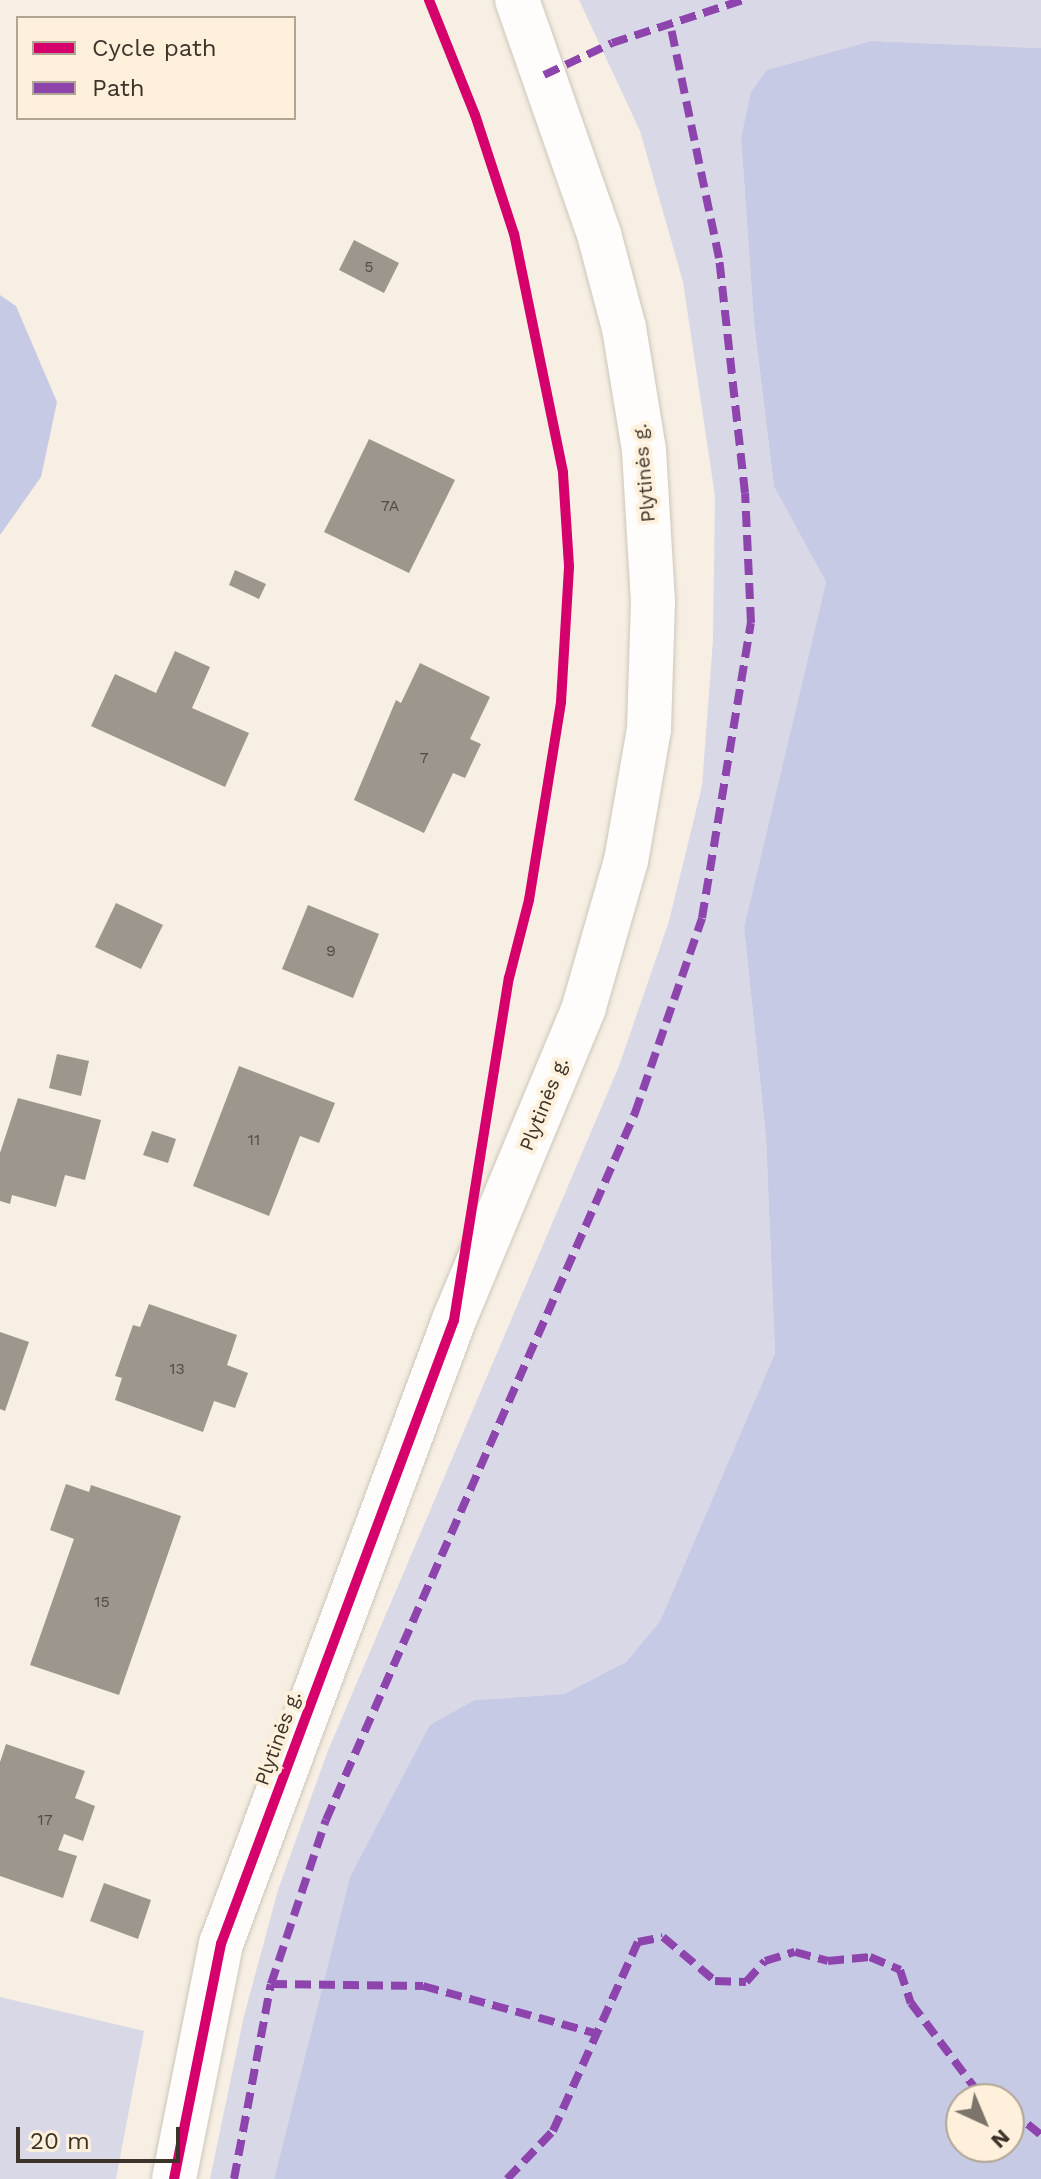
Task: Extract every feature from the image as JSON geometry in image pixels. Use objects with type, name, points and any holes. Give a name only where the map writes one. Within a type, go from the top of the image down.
[{"type":"main road","name":"Plytinės g.","points":[[174,2179],[221,1944],[454,1320],[584,1007],[626,861],[649,729],[653,602],[645,465],[624,328],[599,234],[517,0]]},
{"type":"shaded area","points":[[579,0],[1041,0],[1041,48],[872,41],[741,138],[754,323],[774,485],[826,582],[744,927],[766,1138],[775,1353],[660,1621],[626,1662],[564,1694],[475,1700],[350,1877],[274,2179],[210,2179],[244,2016],[278,1890],[327,1753],[619,1066],[669,921],[702,786],[713,640],[715,496],[683,282],[640,131]]},
{"type":"shaded area","points":[[872,41],[1041,48],[1041,2179],[274,2179],[350,1877],[430,1725],[475,1700],[564,1694],[626,1662],[660,1621],[775,1353],[766,1138],[744,927],[826,582],[774,486],[754,323],[741,138],[751,92],[767,70]]},
{"type":"shaded area","points":[[0,295],[16,306],[57,402],[41,477],[0,535]]},
{"type":"shaded area","points":[[0,1997],[144,2031],[116,2179],[0,2179]]},
{"type":"building","points":[[354,240],[399,263],[384,293],[339,270]]},
{"type":"building","points":[[369,439],[455,480],[409,573],[324,532]]},
{"type":"building","points":[[235,570],[266,584],[259,599],[229,585]]},
{"type":"building","points":[[175,651],[210,667],[192,708],[249,733],[225,787],[91,726],[115,674],[156,693]]},
{"type":"building","points":[[420,663],[490,697],[470,739],[481,744],[465,778],[453,773],[424,833],[354,800],[396,700],[401,703]]},
{"type":"building","points":[[116,903],[163,925],[141,969],[95,947]]},
{"type":"building","points":[[308,905],[379,934],[353,998],[282,969]]},
{"type":"building","points":[[57,1054],[89,1061],[81,1096],[49,1088]]},
{"type":"building","points":[[239,1066],[335,1103],[319,1143],[300,1136],[269,1216],[193,1186]]},
{"type":"building","points":[[18,1098],[101,1120],[85,1180],[65,1175],[56,1207],[12,1195],[10,1204],[0,1201],[0,1153]]},
{"type":"building","points":[[152,1131],[176,1139],[168,1163],[143,1155]]},
{"type":"building","points":[[149,1304],[237,1335],[227,1365],[248,1373],[235,1408],[214,1401],[203,1432],[115,1400],[122,1378],[115,1376],[133,1325],[140,1327]]},
{"type":"building","points":[[0,1332],[29,1342],[5,1411],[0,1409]]},
{"type":"building","points":[[66,1484],[89,1492],[91,1485],[181,1516],[119,1695],[30,1665],[74,1539],[50,1530]]},
{"type":"building","points":[[6,1744],[85,1771],[75,1798],[95,1806],[83,1841],[64,1834],[58,1850],[77,1856],[63,1898],[0,1876],[0,1762]]},
{"type":"building","points":[[104,1883],[151,1900],[138,1939],[90,1921]]},
{"type":"marked path","points":[[544,75],[612,43],[743,0]]},
{"type":"marked path","points":[[234,2179],[271,1984],[326,1820],[635,1113],[702,918],[751,623],[745,493],[719,258],[670,24]]},
{"type":"marked path","points":[[507,2179],[553,2131],[638,1942],[663,1937],[715,1981],[746,1982],[765,1961],[795,1952],[828,1961],[870,1957],[900,1970],[911,2003],[971,2083]]},
{"type":"marked path","points":[[271,1984],[423,1986],[599,2034]]},
{"type":"marked path","points":[[1025,2122],[1041,2135]]},
{"type":"cycle path","points":[[174,2179],[221,1944],[454,1320],[509,978],[529,900],[561,702],[569,566],[563,472],[514,234],[475,115],[429,0]]}]
